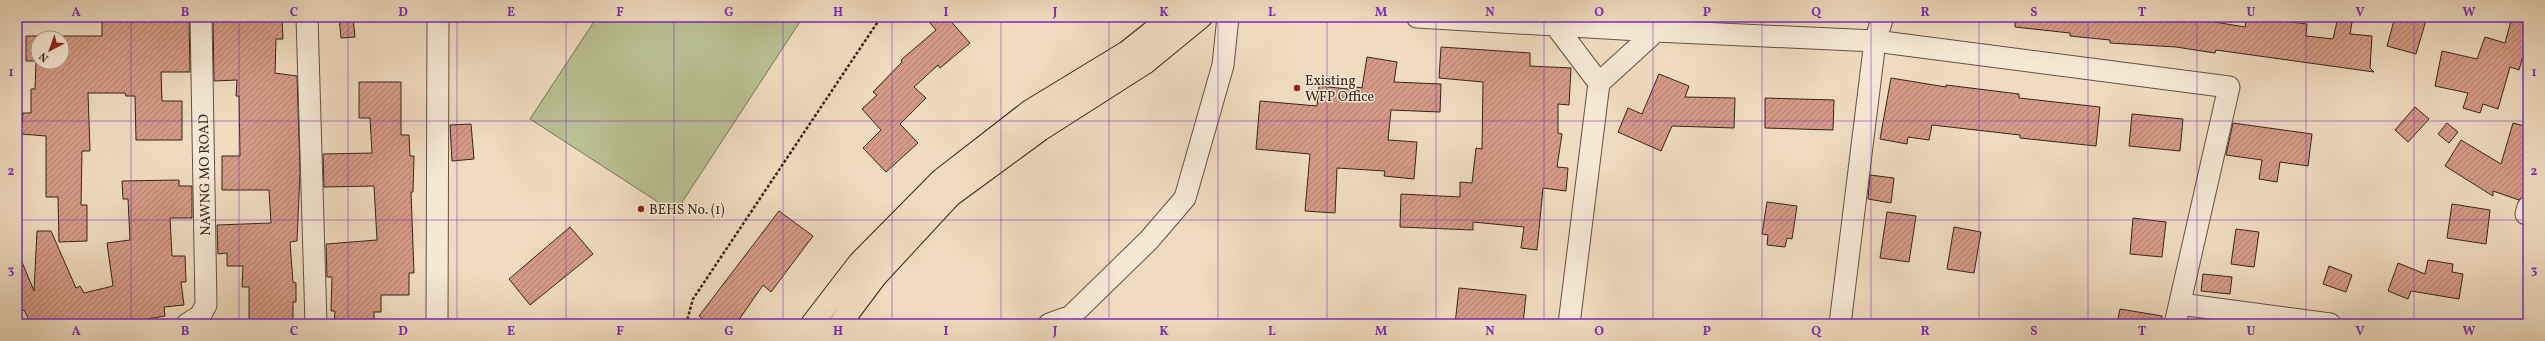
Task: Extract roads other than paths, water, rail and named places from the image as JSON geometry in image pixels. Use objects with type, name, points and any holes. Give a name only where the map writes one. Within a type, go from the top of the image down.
[{"type":"main road","points":[[812,324],[859,263],[941,180],[1030,111],[1127,52],[1171,17]]},
{"type":"main road","points":[[840,324],[876,276],[950,196],[1040,130],[1145,63],[1201,17]]},
{"type":"street","name":"NAWNG MO ROAD","points":[[187,324],[200,316],[206,305],[201,17]]},
{"type":"street","points":[[307,17],[316,324]]},
{"type":"street","points":[[437,324],[438,17]]},
{"type":"street","points":[[1049,324],[1070,316],[1149,240],[1186,198],[1224,65],[1228,17]]},
{"type":"street","points":[[1417,17],[1656,32],[1875,41],[2230,87],[2178,314],[2330,324]]},
{"type":"street","points":[[1840,324],[1875,41],[1883,17]]},
{"type":"street","points":[[1555,25],[1599,83]]},
{"type":"street","points":[[1569,324],[1599,83],[1656,32]]},
{"type":"place","name":"Existing WFP Office","points":[[1297,88]]},
{"type":"place","name":"BEHS No. (1)","points":[[641,209]]}]
